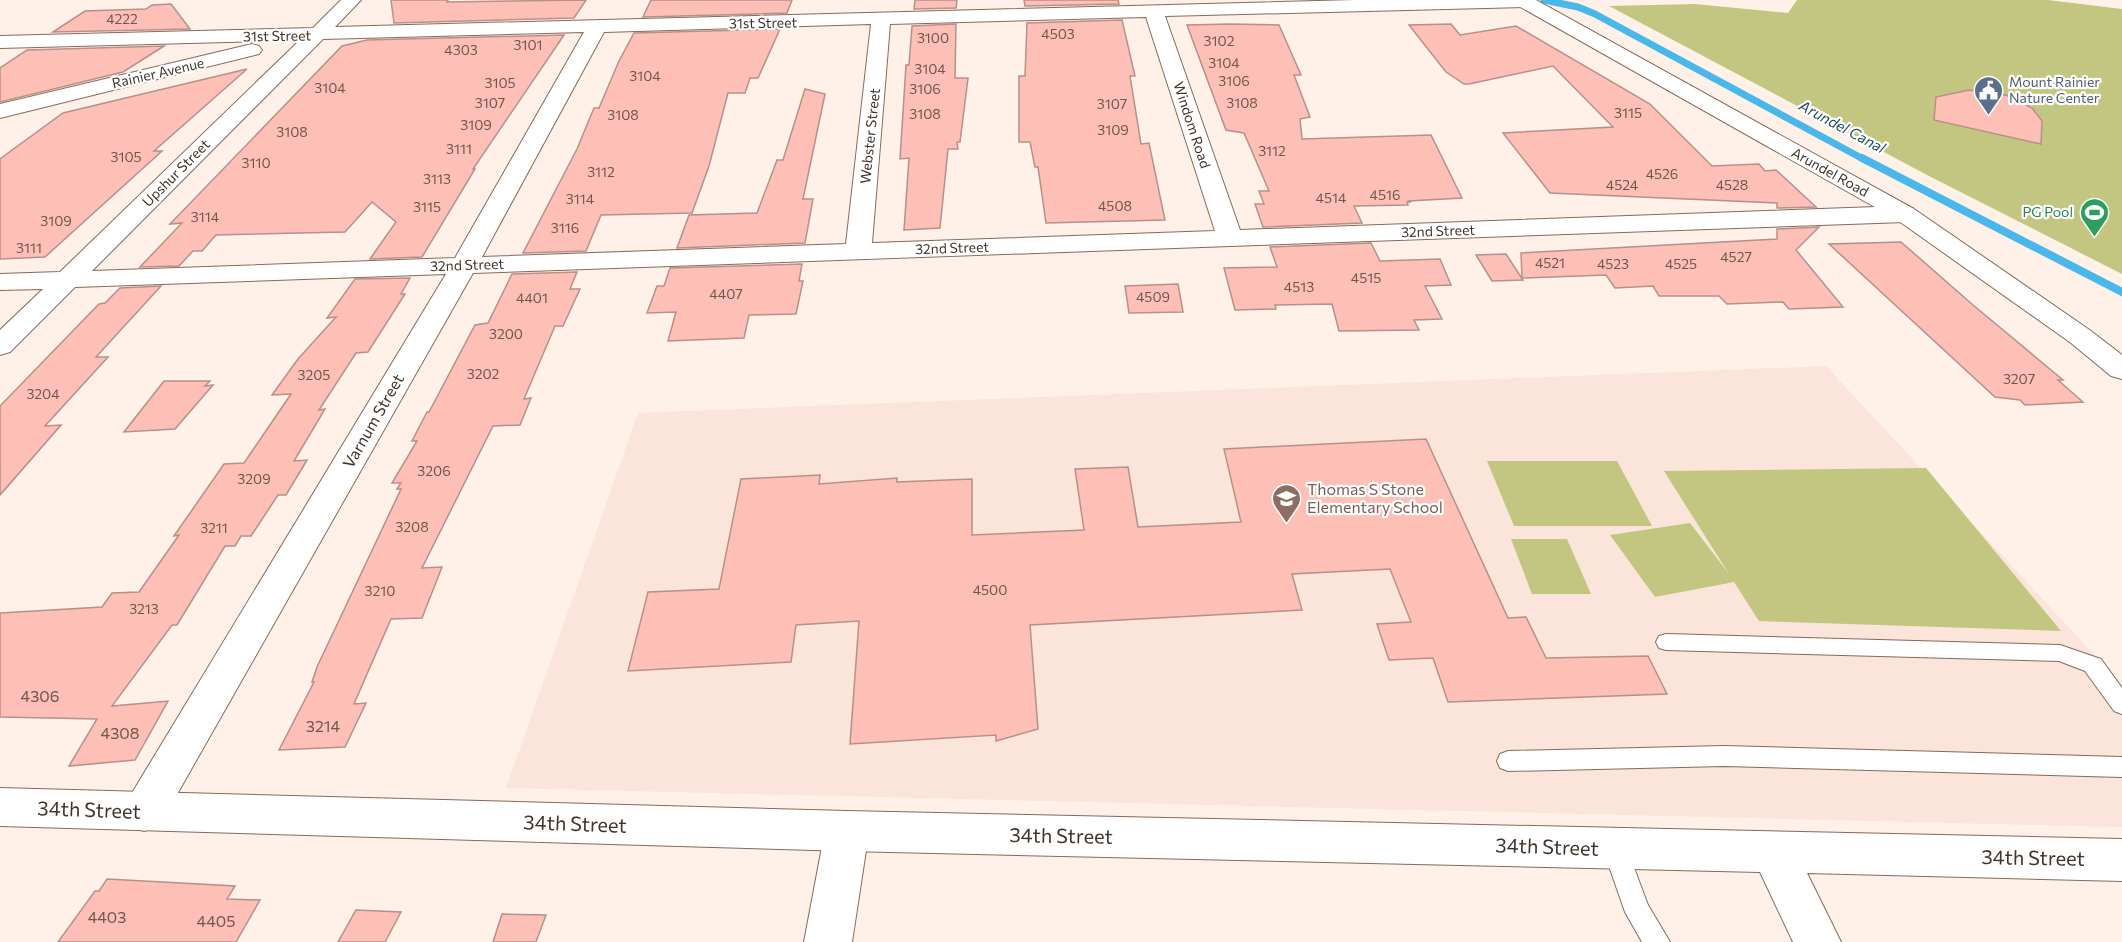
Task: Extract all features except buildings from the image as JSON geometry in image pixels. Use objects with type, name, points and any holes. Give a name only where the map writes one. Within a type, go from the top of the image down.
[{"type":"street","name":"Upshur Street","points":[[0,346],[352,0]]},
{"type":"street","name":"31st Street","points":[[0,42],[1524,1]]},
{"type":"street","name":"Arundel Road","points":[[1524,1],[1905,214],[2080,337],[2122,370]]},
{"type":"street","name":"Windom Road","points":[[1155,12],[1230,238]]},
{"type":"street","name":"Webster Street","points":[[858,251],[881,20]]},
{"type":"street","name":"Varnum Street","points":[[144,812],[465,265],[597,27]]},
{"type":"street","name":"Rainier Avenue","points":[[0,111],[315,35]]},
{"type":"street","name":"32nd Street","points":[[0,282],[1905,214]]},
{"type":"street","name":"34th Street","points":[[0,807],[847,831],[2122,860]]},
{"type":"street","points":[[828,942],[847,831]]},
{"type":"street","points":[[1774,853],[1817,942]]},
{"type":"lane","points":[[1666,642],[2060,653],[2093,665],[2122,705]]},
{"type":"lane","points":[[1508,761],[1724,756],[2122,767]]},
{"type":"lane","points":[[1615,849],[1638,912],[1657,942]]},
{"type":"shaded area","name":"Thomas S Stone Elementary School","points":[[1826,366],[2076,635],[2122,688],[2122,827],[506,788],[638,413]]},
{"type":"green space","points":[[1797,0],[2048,0],[2122,9],[2122,274],[1929,176],[1609,6],[1695,4],[1788,13]]},
{"type":"green space","points":[[1487,461],[1617,461],[1652,526],[1514,526]]},
{"type":"green space","points":[[1926,468],[2061,631],[1759,621],[1734,582],[1655,597],[1610,535],[1690,523],[1729,574],[1664,471]]},
{"type":"green space","points":[[1511,539],[1567,539],[1591,594],[1532,594]]},
{"type":"waterway","name":"Arundel Canal","points":[[1544,0],[1578,7],[1595,14],[1865,160]]},
{"type":"waterway","name":"Arundel Canal","points":[[1862,158],[2122,292]]},
{"type":"place","name":"Mount Rainier Nature Center","points":[[1988,116]]},
{"type":"place","name":"PG Pool","points":[[2094,238]]},
{"type":"place","name":"Thomas S Stone Elementary School","points":[[1286,524]]}]
